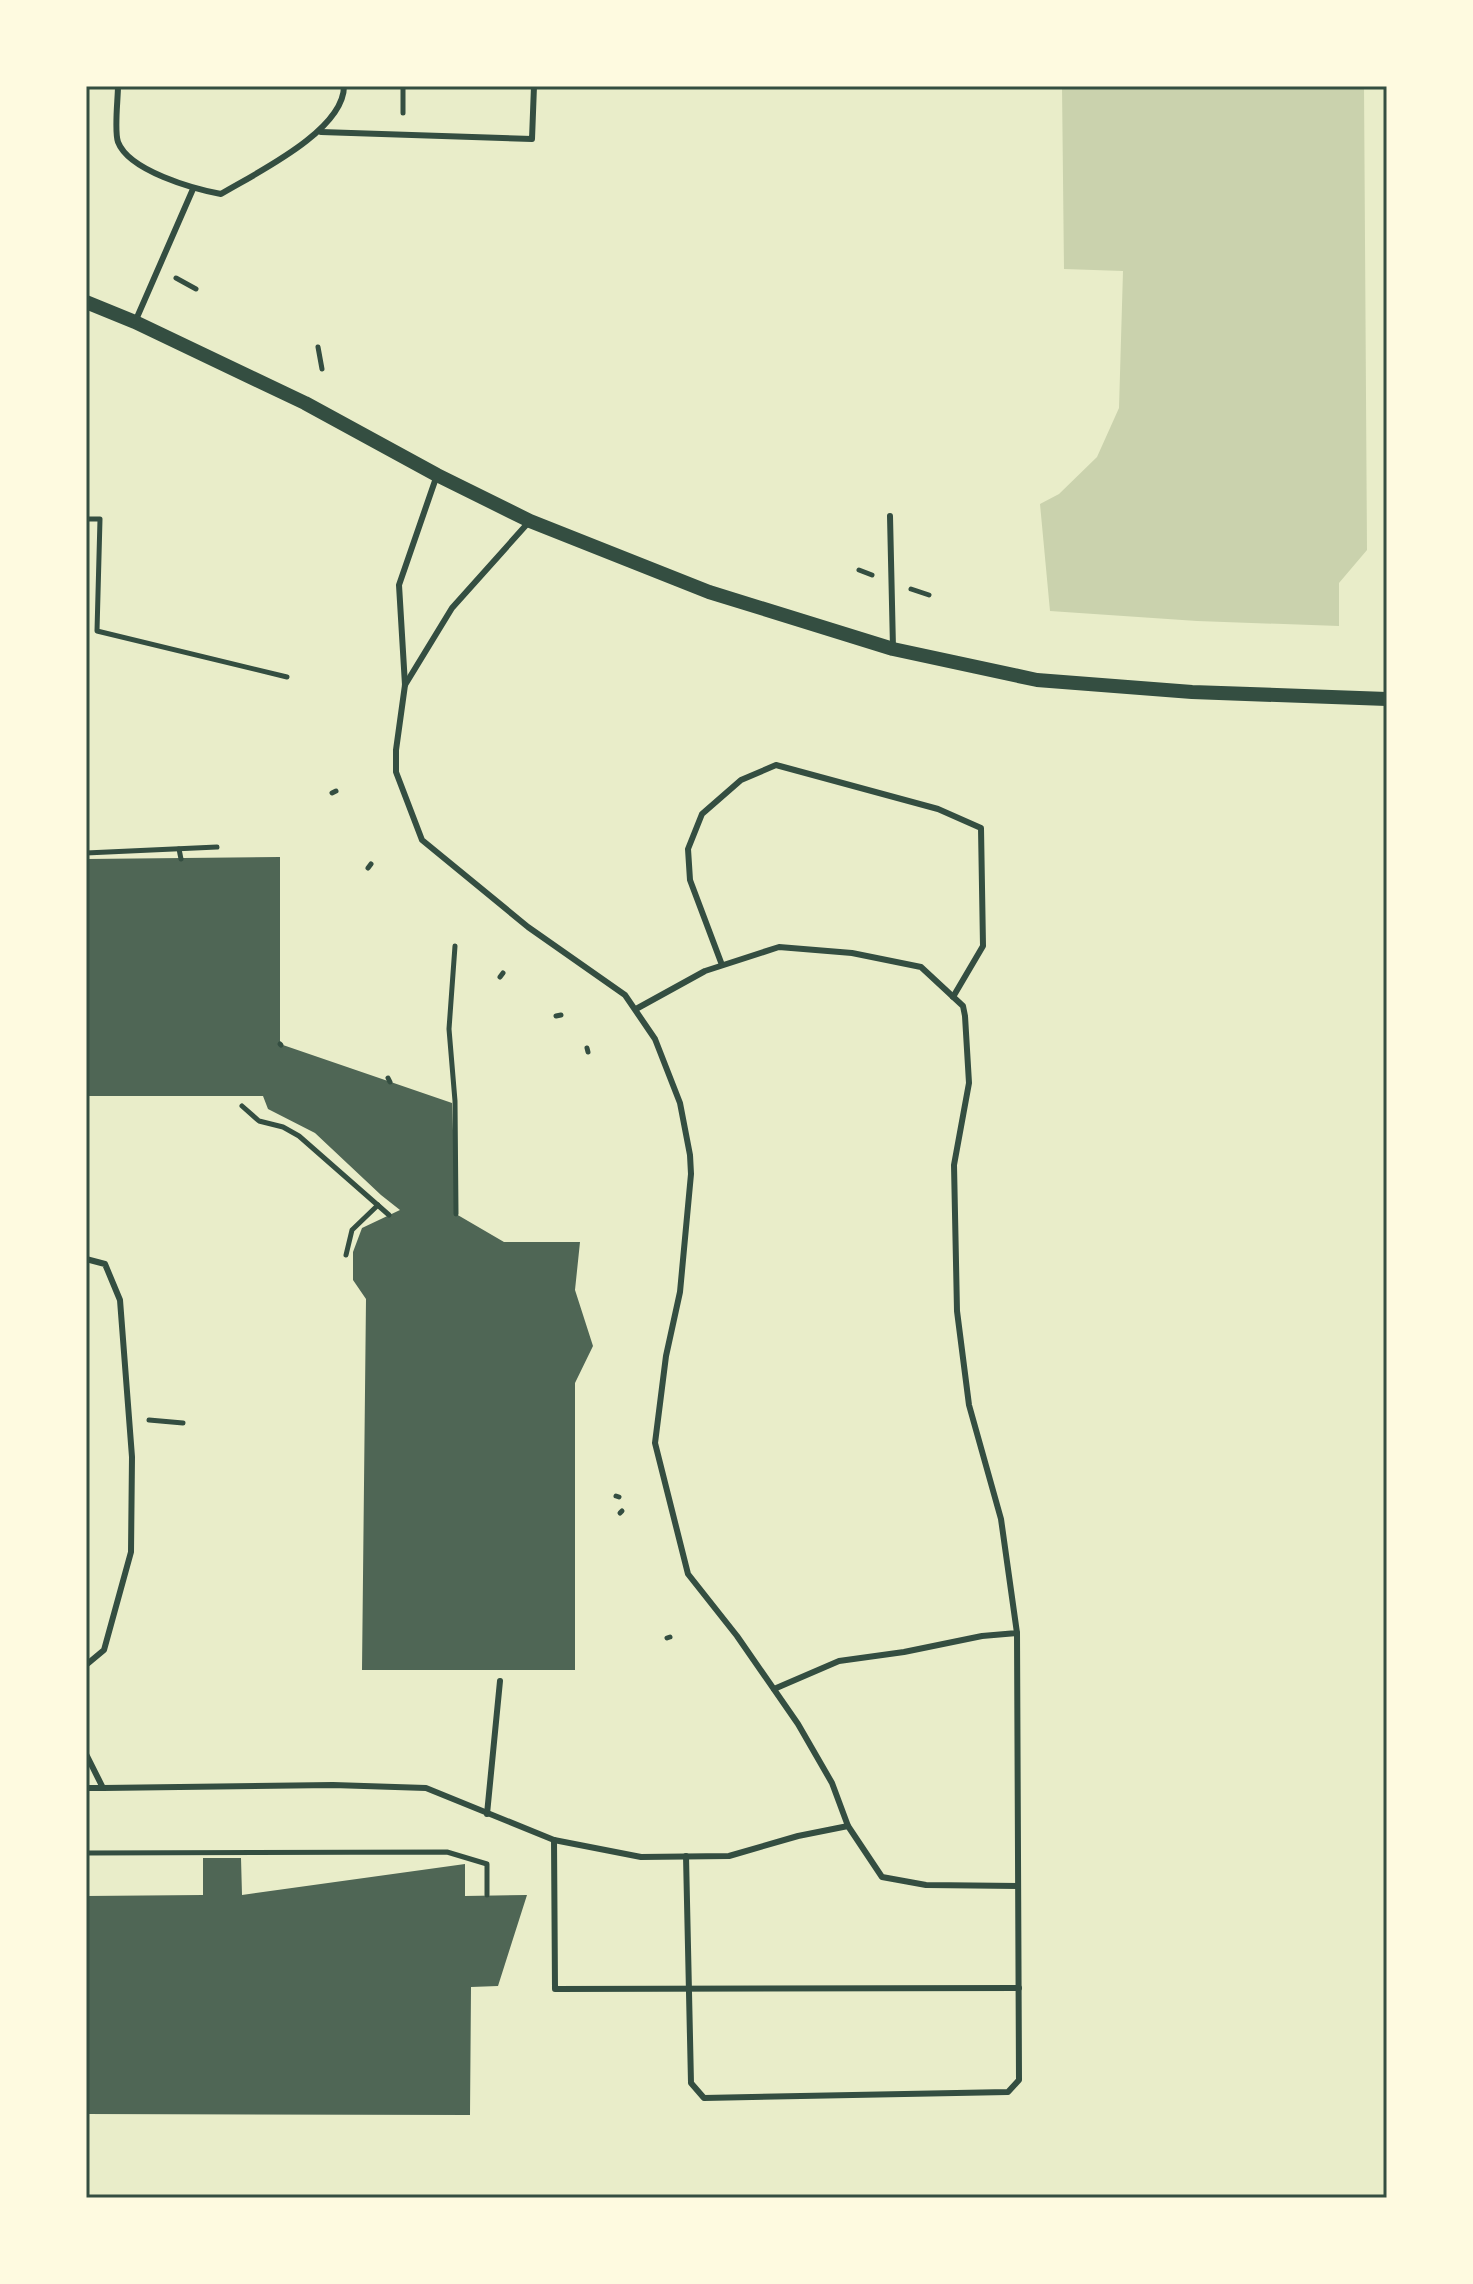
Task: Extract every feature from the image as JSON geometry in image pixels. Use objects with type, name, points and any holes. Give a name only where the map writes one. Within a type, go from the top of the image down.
[{"type":"street","points":[[86,302],[305,403],[437,475],[530,521],[709,592],[893,649],[1037,680],[1192,692],[1387,699]]},
{"type":"lane","points":[[118,86],[117,142],[132,161],[193,189],[221,194],[321,132],[344,95],[344,86]]},
{"type":"lane","points":[[321,132],[532,139],[534,86]]},
{"type":"lane","points":[[135,322],[193,189]]},
{"type":"lane","points":[[437,475],[399,585],[405,685],[396,772],[422,840],[528,927],[625,995],[655,1039],[680,1103],[691,1174],[680,1292],[666,1356],[655,1443],[688,1574],[798,1724],[832,1783],[848,1826],[882,1877],[926,1885],[1018,1886]]},
{"type":"lane","points":[[890,516],[893,649]]},
{"type":"lane","points":[[405,685],[452,608],[530,521]]},
{"type":"lane","points":[[722,965],[690,880],[688,849],[702,814],[741,780],[776,765],[938,809],[981,828],[983,946],[953,997]]},
{"type":"lane","points":[[636,1009],[705,971],[779,947],[852,953],[921,967],[963,1006],[969,1083],[954,1165],[957,1311],[969,1405],[1001,1519],[1017,1633],[1019,2080],[1008,2092],[704,2098],[691,2083],[686,1856]]},
{"type":"lane","points":[[86,1259],[105,1264],[120,1300],[132,1457],[131,1552],[104,1650],[86,1665]]},
{"type":"lane","points":[[774,1689],[839,1661],[982,1636],[1017,1633]]},
{"type":"lane","points":[[487,1814],[500,1681]]},
{"type":"lane","points":[[86,1754],[103,1788]]},
{"type":"lane","points":[[86,1788],[318,1785],[426,1788],[554,1840],[641,1857],[729,1856],[798,1836],[848,1826]]},
{"type":"lane","points":[[554,1840],[555,1989],[1019,1988]]},
{"type":"path","points":[[403,86],[403,114]]},
{"type":"path","points":[[318,347],[322,369]]},
{"type":"path","points":[[89,519],[100,519],[97,631],[287,677]]},
{"type":"path","points":[[86,853],[217,847]]},
{"type":"path","points":[[179,849],[181,859]]},
{"type":"path","points":[[455,946],[449,1029],[455,1101],[456,1214]]},
{"type":"path","points":[[242,1106],[259,1121],[283,1127],[299,1136],[389,1215]]},
{"type":"path","points":[[346,1255],[352,1230],[378,1205]]},
{"type":"path","points":[[149,1420],[183,1423]]},
{"type":"path","points":[[86,1853],[447,1852],[487,1864],[487,1895]]},
{"type":"green space","points":[[1062,86],[1364,86],[1367,550],[1339,583],[1339,626],[1050,611],[1040,504],[1059,494],[1097,457],[1119,408],[1123,271],[1064,269]]},
{"type":"building","points":[[280,857],[280,1044],[452,1103],[456,1214],[504,1242],[580,1242],[575,1290],[593,1346],[575,1383],[575,1670],[362,1670],[366,1299],[353,1280],[353,1252],[362,1228],[400,1210],[315,1133],[268,1109],[263,1096],[86,1096],[86,859]]},
{"type":"building","points":[[203,1858],[241,1858],[242,1895],[465,1864],[465,1896],[527,1895],[498,1986],[471,1987],[470,2115],[86,2114],[86,1896],[203,1895]]}]
